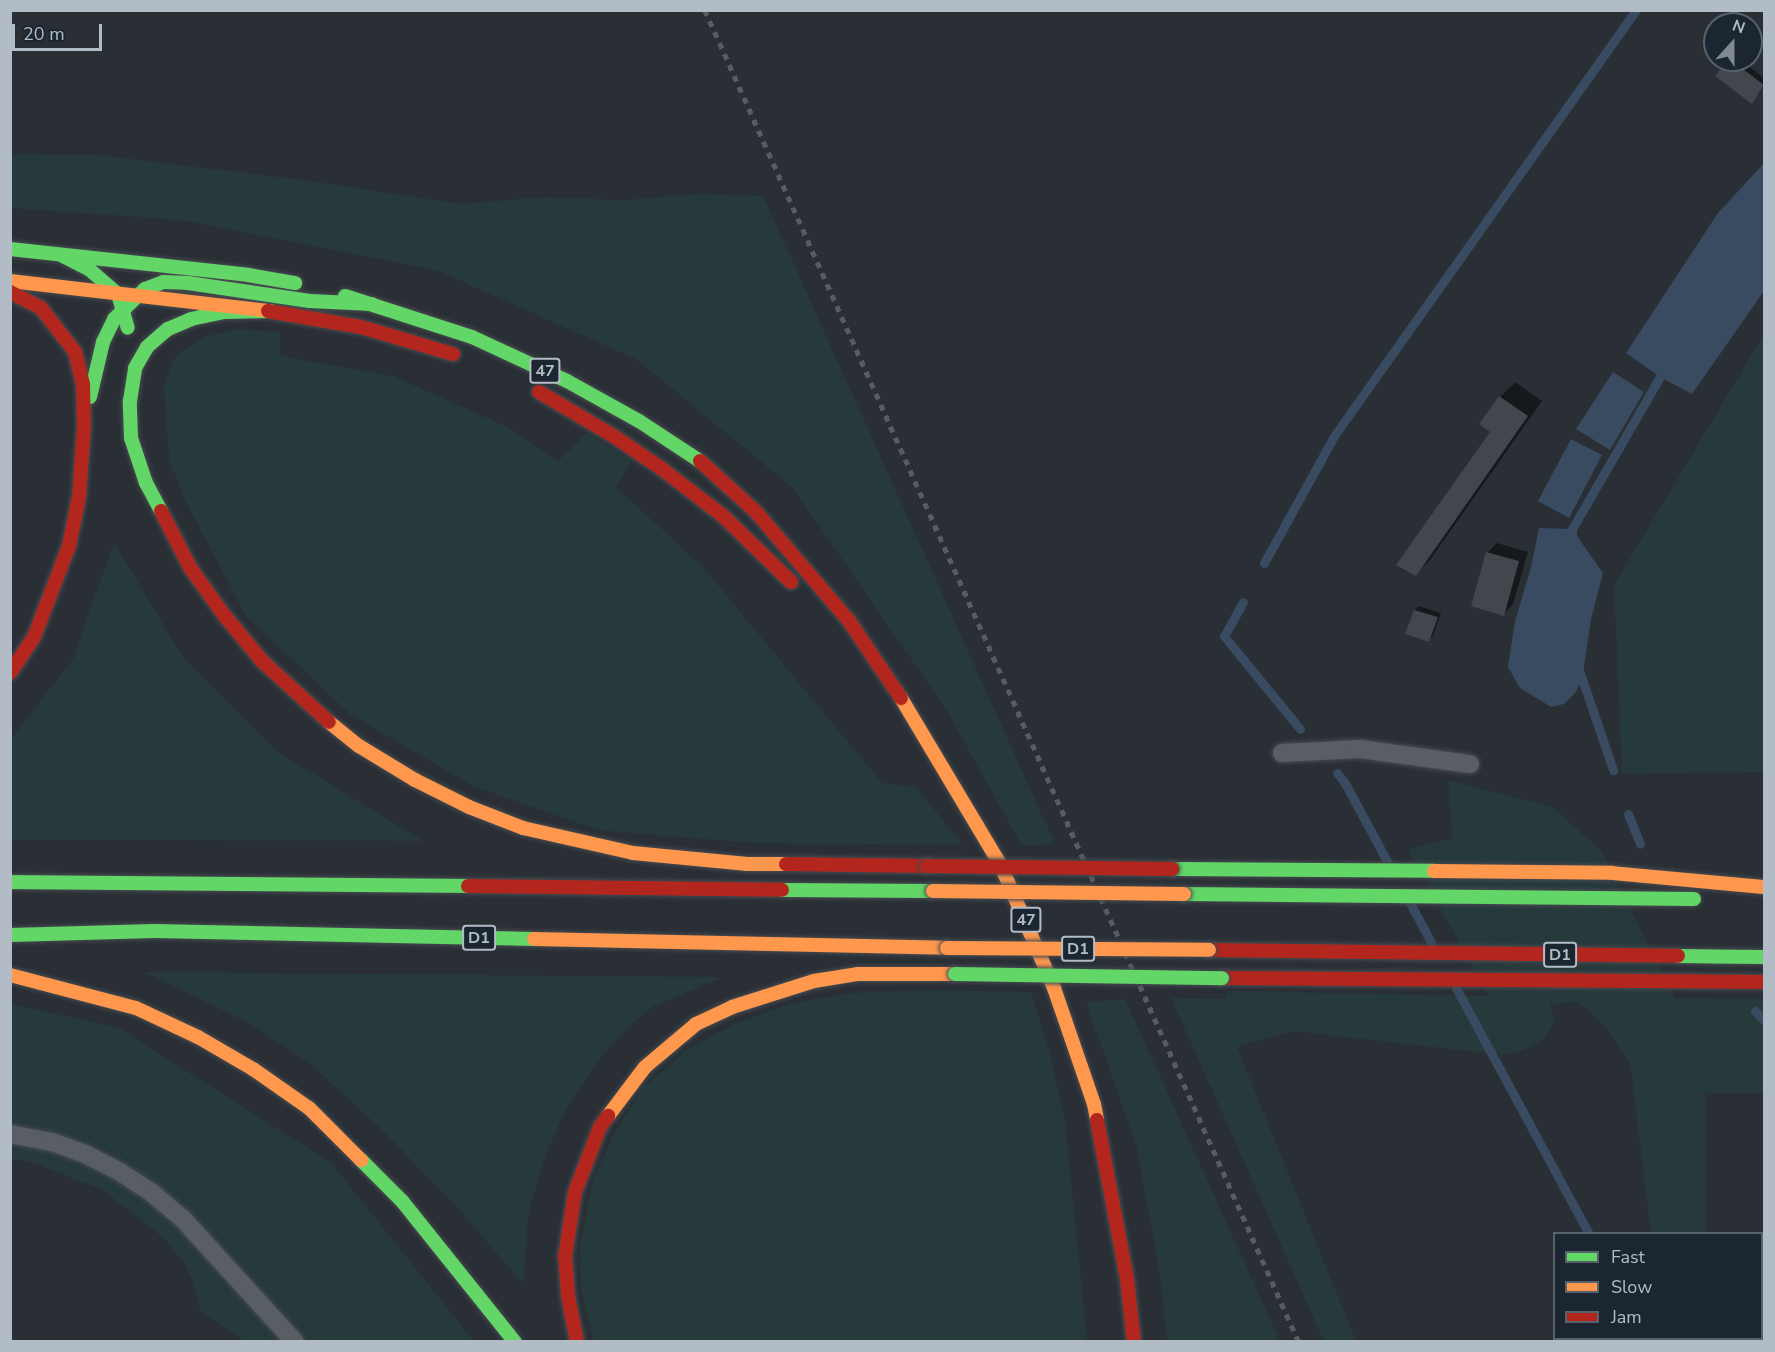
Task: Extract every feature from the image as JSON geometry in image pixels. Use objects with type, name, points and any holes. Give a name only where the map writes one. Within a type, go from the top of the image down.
[{"type":"main road","name":"47","points":[[10,249],[248,275],[311,286],[472,337],[567,381],[639,421],[705,464],[756,512],[816,580],[870,650],[905,704],[1001,866],[1054,988],[1094,1104],[1127,1279],[1134,1341]]},
{"type":"main road","points":[[61,255],[90,270],[118,294],[124,308],[131,356],[131,438],[146,483],[191,569],[224,615],[263,662],[308,704],[359,746],[415,780],[469,807],[523,828],[633,853],[747,864],[1612,873],[1764,887]]},
{"type":"main road","points":[[10,281],[271,311],[361,327],[470,361]]},
{"type":"main road","points":[[84,426],[103,342],[114,319],[145,289],[163,282],[188,283],[310,300],[372,304]]},
{"type":"main road","points":[[10,292],[41,308],[75,352],[83,385],[84,426],[80,497],[69,546],[34,637],[10,673]]},
{"type":"main road","points":[[130,401],[135,368],[147,347],[168,329],[191,319],[223,312],[271,311]]},
{"type":"main road","points":[[523,384],[562,404],[662,469],[723,516],[801,592]]},
{"type":"main road","points":[[846,641],[905,704]]},
{"type":"main road","points":[[10,882],[1706,899]]},
{"type":"main road","points":[[1741,900],[1764,900]]},
{"type":"main road","name":"D1","points":[[10,935],[155,931],[947,948],[1764,957]]},
{"type":"main road","points":[[577,1341],[568,1296],[565,1257],[575,1192],[600,1127],[623,1093],[645,1067],[696,1024],[732,1007],[773,992],[814,981],[858,974],[1764,982]]},
{"type":"main road","points":[[10,975],[136,1008],[198,1037],[253,1069],[309,1108],[402,1201],[515,1341]]},
{"type":"lane","points":[[1282,753],[1360,749],[1470,764]]},
{"type":"lane","points":[[10,1134],[52,1142],[87,1155],[152,1192],[204,1241],[295,1341]]},
{"type":"shaded area","points":[[10,154],[99,155],[318,182],[460,204],[544,197],[624,200],[697,194],[763,196],[1055,844],[1022,846],[947,711],[793,488],[636,359],[436,270],[181,220],[11,208]]},
{"type":"shaded area","points":[[236,329],[280,332],[280,356],[393,376],[508,427],[558,461],[587,433],[631,461],[616,487],[703,567],[882,783],[916,787],[963,845],[752,843],[598,830],[473,786],[350,714],[246,616],[186,502],[169,459],[164,386],[176,355],[205,337]]},
{"type":"shaded area","points":[[1764,334],[1764,772],[1622,774],[1614,585]]},
{"type":"shaded area","points":[[114,542],[184,659],[278,752],[423,841],[11,840],[11,739],[73,659]]},
{"type":"shaded area","points":[[1448,780],[1553,807],[1602,852],[1675,998],[1764,999],[1764,1093],[1705,1093],[1705,1232],[1651,1232],[1630,1063],[1605,1026],[1578,1002],[1550,1004],[1555,1021],[1543,1040],[1524,1050],[1503,1055],[1293,1031],[1237,1047],[1356,1341],[1324,1341],[1171,998],[1225,999],[1228,991],[1488,996],[1408,849],[1452,838]]},
{"type":"shaded area","points":[[144,972],[724,977],[654,1006],[632,1024],[600,1058],[569,1104],[548,1148],[529,1210],[523,1284],[457,1207],[379,1127],[308,1062],[251,1024]]},
{"type":"shaded area","points":[[936,990],[1031,992],[1049,1049],[1065,1121],[1087,1341],[594,1342],[581,1290],[580,1245],[592,1183],[612,1137],[643,1088],[686,1050],[736,1023],[789,1004],[850,993]]},
{"type":"shaded area","points":[[1125,999],[1280,1341],[1167,1341],[1160,1273],[1136,1145],[1086,1002]]},
{"type":"shaded area","points":[[10,1004],[117,1027],[330,1162],[474,1341],[244,1341],[200,1311],[194,1284],[184,1263],[166,1240],[103,1190],[32,1162],[11,1159]]},
{"type":"water","points":[[1764,163],[1764,291],[1692,394],[1660,377],[1626,353],[1718,213]]},
{"type":"water","points":[[1613,372],[1644,392],[1610,450],[1576,429]]},
{"type":"water","points":[[1571,439],[1602,455],[1569,518],[1538,501]]},
{"type":"water","points":[[1539,528],[1572,529],[1603,573],[1591,619],[1582,680],[1575,693],[1564,704],[1551,707],[1520,688],[1508,667],[1515,621],[1531,567]]},
{"type":"building","points":[[1718,72],[1747,72],[1764,85],[1752,104],[1715,76]]},
{"type":"building","points":[[1499,396],[1528,416],[1416,576],[1396,565],[1490,432],[1479,424]]},
{"type":"building","points":[[1486,552],[1519,561],[1504,616],[1471,606]]},
{"type":"building","points":[[1414,610],[1438,617],[1429,642],[1405,634]]},
{"type":"waterway","points":[[1264,563],[1334,436],[1636,10]]},
{"type":"waterway","points":[[1572,540],[1572,529],[1666,366]]},
{"type":"waterway","points":[[1243,602],[1224,636],[1300,729]]},
{"type":"waterway","points":[[1579,670],[1613,770]]},
{"type":"waterway","points":[[1337,773],[1345,783],[1389,865]]},
{"type":"waterway","points":[[1628,814],[1640,844]]},
{"type":"waterway","points":[[1410,903],[1433,946]]},
{"type":"waterway","points":[[1456,988],[1588,1232]]},
{"type":"waterway","points":[[1755,1011],[1764,1020]]},
{"type":"railway","points":[[705,10],[1299,1342]]},
{"type":"traffic: fast","points":[[10,249],[248,275],[295,283]]},
{"type":"traffic: fast","points":[[61,255],[90,270],[118,294],[128,328]]},
{"type":"traffic: fast","points":[[90,397],[103,342],[114,319],[145,289],[163,282],[188,283],[310,301],[372,304]]},
{"type":"traffic: fast","points":[[345,296],[472,337],[567,381],[639,421],[700,461]]},
{"type":"traffic: fast","points":[[161,511],[146,483],[131,438],[130,401],[135,368],[147,347],[168,329],[191,319],[223,312],[271,311]]},
{"type":"traffic: fast","points":[[1172,869],[1434,871]]},
{"type":"traffic: fast","points":[[10,882],[468,886]]},
{"type":"traffic: fast","points":[[782,890],[933,891]]},
{"type":"traffic: fast","points":[[1184,894],[1694,899]]},
{"type":"traffic: fast","points":[[10,935],[155,931],[534,939]]},
{"type":"traffic: fast","points":[[1678,956],[1764,957]]},
{"type":"traffic: fast","points":[[955,974],[1222,978]]},
{"type":"traffic: fast","points":[[361,1160],[402,1201],[515,1342]]},
{"type":"traffic: slow","points":[[10,281],[268,311]]},
{"type":"traffic: slow","points":[[901,698],[1001,866],[1054,988],[1094,1104],[1097,1120]]},
{"type":"traffic: slow","points":[[329,722],[359,746],[415,780],[469,807],[523,828],[633,853],[747,864],[786,864]]},
{"type":"traffic: slow","points":[[1434,871],[1612,873],[1764,887]]},
{"type":"traffic: slow","points":[[933,891],[1184,894]]},
{"type":"traffic: slow","points":[[534,939],[947,948]]},
{"type":"traffic: slow","points":[[947,948],[1209,950]]},
{"type":"traffic: slow","points":[[608,1116],[645,1067],[696,1024],[732,1007],[814,981],[858,974],[955,974]]},
{"type":"traffic: slow","points":[[10,975],[136,1008],[198,1037],[253,1069],[309,1108],[361,1160]]},
{"type":"traffic: jam","points":[[10,292],[41,308],[75,352],[83,385],[84,426],[79,497],[69,546],[34,637],[10,673]]},
{"type":"traffic: jam","points":[[268,311],[361,327],[453,354]]},
{"type":"traffic: jam","points":[[539,392],[615,437],[662,469],[723,516],[791,582]]},
{"type":"traffic: jam","points":[[700,461],[756,512],[849,621],[901,698]]},
{"type":"traffic: jam","points":[[161,511],[191,569],[224,615],[263,662],[329,722]]},
{"type":"traffic: jam","points":[[786,864],[927,866]]},
{"type":"traffic: jam","points":[[927,866],[1172,869]]},
{"type":"traffic: jam","points":[[468,886],[782,890]]},
{"type":"traffic: jam","points":[[1209,950],[1678,956]]},
{"type":"traffic: jam","points":[[1222,978],[1764,982]]},
{"type":"traffic: jam","points":[[577,1342],[568,1296],[565,1257],[575,1192],[600,1127],[608,1116]]},
{"type":"traffic: jam","points":[[1097,1120],[1127,1279],[1134,1342]]}]
